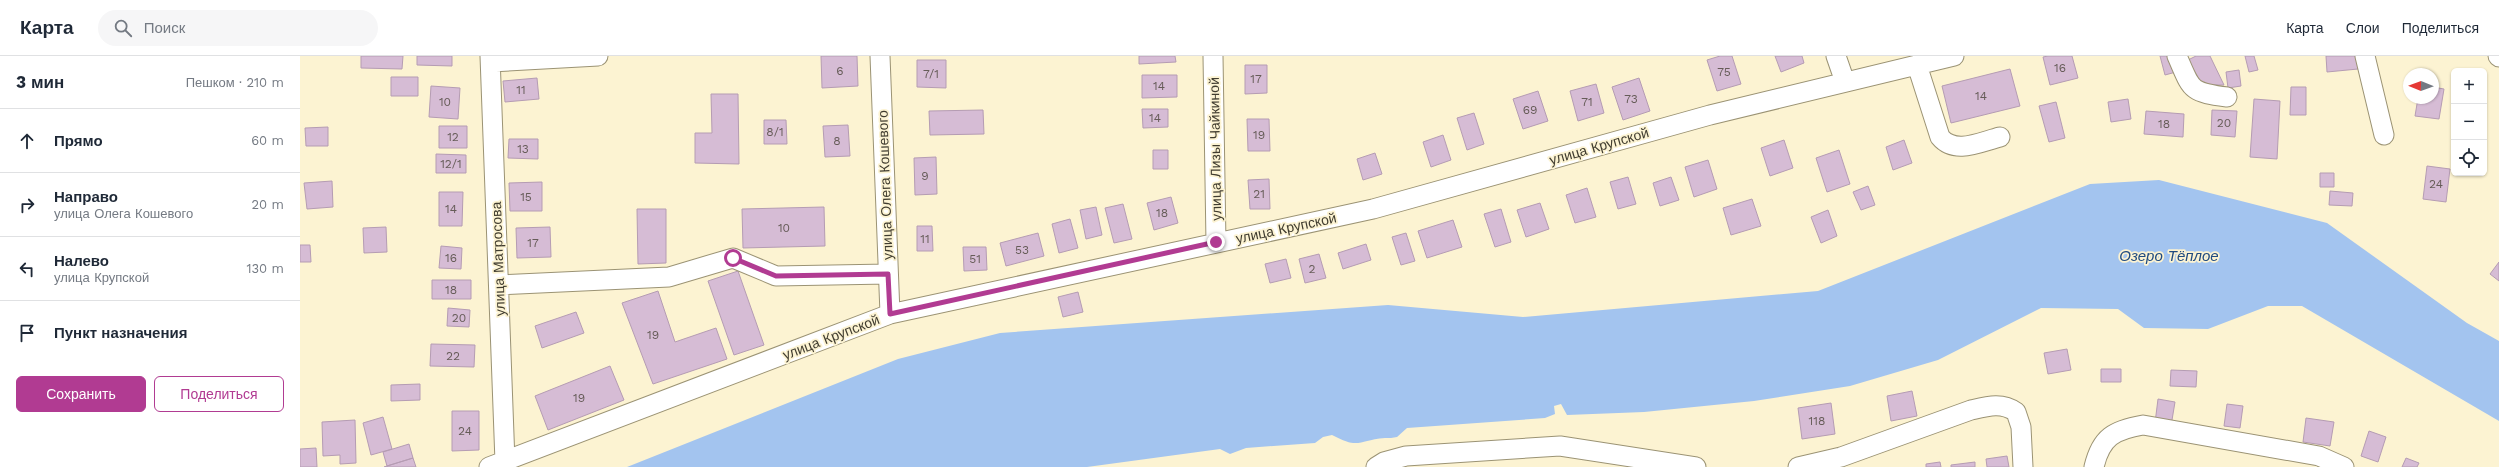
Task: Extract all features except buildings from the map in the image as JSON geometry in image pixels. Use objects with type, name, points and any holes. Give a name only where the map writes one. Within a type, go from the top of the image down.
[{"type":"street","points":[[491,59],[598,56]]},
{"type":"street","name":"улица Олега Кошевого","points":[[880,56],[890,314]]},
{"type":"street","name":"улица Лизы Чайкиной","points":[[1213,56],[1216,242]]},
{"type":"street","points":[[1836,56],[1845,82]]},
{"type":"street","name":"улица Крупской","points":[[497,464],[890,314],[1373,209],[1710,115],[1954,56]]},
{"type":"street","points":[[2177,56],[2193,89],[2201,94],[2227,97]]},
{"type":"street","points":[[2365,56],[2384,135]]},
{"type":"street","name":"улица Матросова","points":[[491,59],[499,285],[497,464]]},
{"type":"street","points":[[1917,65],[1940,137],[1945,143],[1957,148],[2000,137]]},
{"type":"street","points":[[499,285],[670,277],[733,258],[776,276],[888,274]]},
{"type":"street","points":[[1798,467],[1841,457],[1971,410],[1991,405],[2008,406],[2016,412],[2021,426],[2023,467]]},
{"type":"street","points":[[2094,467],[2098,449],[2107,439],[2121,429],[2143,425],[2319,456],[2344,467]]},
{"type":"street","points":[[1376,467],[1384,462],[1406,456],[1560,446],[1696,467]]},
{"type":"water","name":"Озеро Тёплое","points":[[2159,180],[2327,223],[2467,323],[2499,341],[2499,421],[2302,306],[2268,306],[2208,329],[2144,328],[2118,309],[2041,308],[1938,360],[1850,386],[1754,401],[1644,412],[1567,415],[1561,404],[1554,406],[1555,414],[1545,418],[1407,428],[1397,437],[1376,439],[1359,443],[1341,440],[1332,435],[1323,437],[1315,443],[1246,448],[1230,454],[1220,449],[1087,467],[627,467],[898,359],[1000,333],[1388,305],[1523,317],[1818,291],[2090,184]]},
{"type":"route","points":[[733,258],[776,276],[888,274],[890,314],[1216,242]]}]
